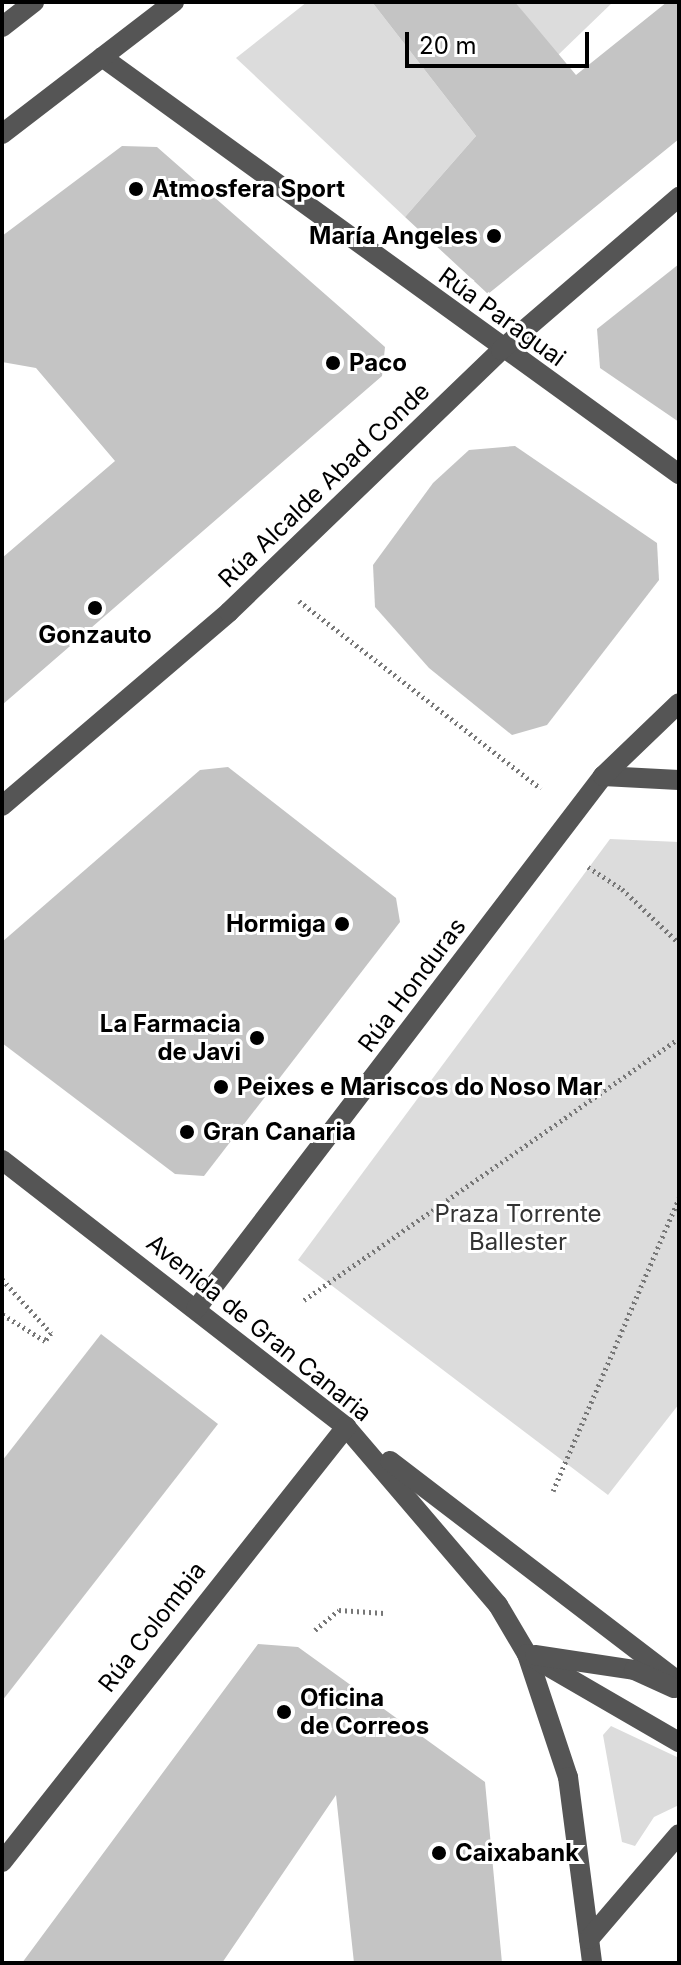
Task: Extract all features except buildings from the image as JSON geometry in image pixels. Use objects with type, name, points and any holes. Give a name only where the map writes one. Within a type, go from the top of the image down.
[{"type":"street","points":[[2,27],[34,2]]},
{"type":"street","points":[[2,134],[174,2]]},
{"type":"street","name":"Rúa Paraguai","points":[[102,57],[501,350],[679,474]]},
{"type":"street","name":"Rúa Alcalde Abad Conde","points":[[2,806],[267,576],[501,350],[679,197]]},
{"type":"street","name":"Rúa Honduras","points":[[196,1309],[603,776],[679,703]]},
{"type":"street","points":[[603,776],[679,780]]},
{"type":"street","name":"Avenida de Gran Canaria","points":[[2,1160],[346,1427],[458,1551],[527,1654],[568,1777],[592,1963]]},
{"type":"street","points":[[346,1427],[679,1682]]},
{"type":"street","name":"Rúa Colombia","points":[[2,1862],[346,1427]]},
{"type":"street","points":[[527,1654],[634,1670],[679,1690]]},
{"type":"street","points":[[527,1654],[679,1742]]},
{"type":"street","points":[[589,1939],[679,1834]]},
{"type":"path","points":[[267,576],[574,815]]},
{"type":"path","points":[[552,844],[622,889],[679,943]]},
{"type":"path","points":[[304,1300],[679,1038]]},
{"type":"path","points":[[553,1491],[679,1198]]},
{"type":"path","points":[[2,1279],[51,1333],[45,1341],[2,1314]]},
{"type":"path","points":[[315,1630],[339,1610],[384,1613]]},
{"type":"green space","points":[[307,2],[372,2],[476,136],[405,217],[236,58]]},
{"type":"green space","points":[[515,2],[613,2],[557,56]]},
{"type":"green space","name":"Praza Torrente Ballester","points":[[610,839],[679,842],[679,1404],[608,1495],[298,1260]]},
{"type":"green space","points":[[611,1726],[679,1758],[679,1805],[654,1817],[635,1846],[622,1842],[603,1735]]},
{"type":"place","name":"Atmosfera Sport","points":[[136,189]]},
{"type":"place","name":"María Angeles","points":[[494,236]]},
{"type":"place","name":"Paco","points":[[333,363]]},
{"type":"place","name":"Gonzauto","points":[[95,608]]},
{"type":"place","name":"Hormiga","points":[[342,924]]},
{"type":"place","name":"La Farmacia de Javi","points":[[257,1038]]},
{"type":"place","name":"Peixes e Mariscos do Noso Mar","points":[[221,1087]]},
{"type":"place","name":"Gran Canaria","points":[[187,1132]]},
{"type":"place","name":"Oficina de Correos","points":[[284,1712]]},
{"type":"place","name":"Caixabank","points":[[439,1853]]}]
